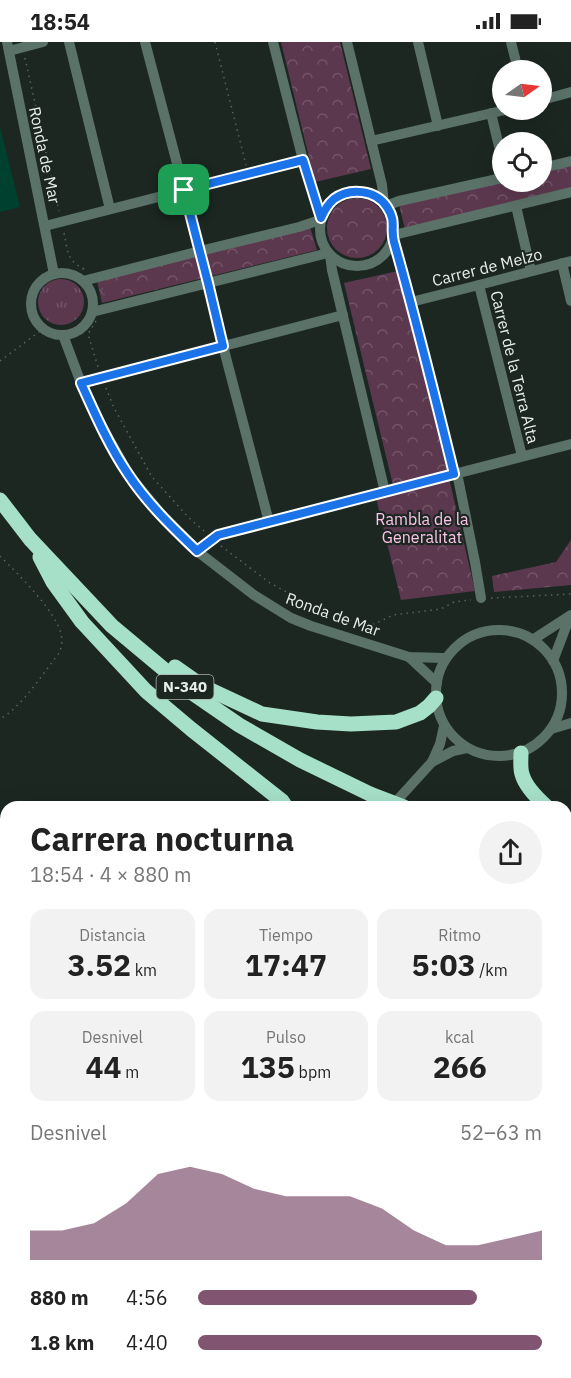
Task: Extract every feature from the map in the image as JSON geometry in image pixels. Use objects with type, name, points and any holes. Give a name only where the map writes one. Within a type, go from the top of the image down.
[{"type":"highway","name":"N-340","points":[[0,500],[30,538],[112,626],[191,692],[239,725],[300,760],[388,801]]},
{"type":"highway","points":[[30,538],[61,563],[142,644],[202,686],[262,714],[334,723],[396,722],[420,713],[429,706],[436,690]]},
{"type":"highway","points":[[30,538],[53,582],[82,622],[146,691],[282,801]]},
{"type":"highway","points":[[521,753],[521,772],[524,780],[540,801]]},
{"type":"street","points":[[8,46],[43,42]]},
{"type":"street","points":[[69,42],[110,209]]},
{"type":"street","points":[[145,42],[184,190]]},
{"type":"street","points":[[273,42],[303,160],[321,219]]},
{"type":"street","points":[[347,42],[385,205]]},
{"type":"street","points":[[418,42],[438,126]]},
{"type":"street","points":[[511,42],[516,60]]},
{"type":"street","name":"Ronda de Mar","points":[[8,46],[54,274]]},
{"type":"street","points":[[552,97],[571,92]]},
{"type":"street","points":[[371,141],[491,113],[496,132]]},
{"type":"street","points":[[45,226],[303,160]]},
{"type":"street","points":[[552,166],[571,161]]},
{"type":"street","points":[[385,205],[492,180]]},
{"type":"street","points":[[329,254],[339,262],[350,266],[361,266],[372,263],[389,249],[394,225],[385,205],[376,196],[354,191],[334,199],[326,207],[319,230],[320,238],[329,254],[385,492]]},
{"type":"street","points":[[393,237],[571,192]]},
{"type":"street","points":[[516,206],[531,271]]},
{"type":"street","points":[[83,281],[299,227],[321,219]]},
{"type":"street","points":[[393,237],[455,474],[476,562],[481,598]]},
{"type":"street","points":[[92,312],[329,254]]},
{"type":"street","points":[[567,262],[571,301]]},
{"type":"street","name":"Carrer de Melzo","points":[[411,302],[567,262]]},
{"type":"street","points":[[62,273],[70,274],[83,281],[92,296],[93,304],[88,321],[73,333],[63,335],[43,329],[36,321],[30,302],[32,293],[38,284],[45,277],[62,273]]},
{"type":"street","name":"Carrer de la Terra Alta","points":[[479,285],[522,456]]},
{"type":"street","points":[[81,383],[343,315]]},
{"type":"street","name":"Ronda de Mar","points":[[63,335],[81,383],[129,475],[171,526],[197,551],[254,595],[291,618],[409,657],[444,658]]},
{"type":"street","points":[[223,346],[269,522]]},
{"type":"street","points":[[197,551],[218,535],[571,444]]},
{"type":"street","points":[[534,639],[570,616]]},
{"type":"street","points":[[553,661],[570,616]]},
{"type":"street","points":[[396,801],[432,762],[440,744],[444,726],[436,690],[444,658],[454,648],[474,635],[497,630],[534,639],[545,649],[561,679],[562,698],[559,714],[543,739],[521,753],[498,757],[476,753],[467,748],[444,726]]},
{"type":"street","name":"Ronda de Mar","points":[[409,657],[436,690]]},
{"type":"street","points":[[562,698],[571,706]]},
{"type":"street","points":[[551,729],[571,723]]},
{"type":"street","points":[[432,762],[467,748]]},
{"type":"path","points":[[215,42],[248,174]]},
{"type":"path","points":[[184,190],[223,346]]},
{"type":"path","points":[[0,361],[43,329]]},
{"type":"path","points":[[0,556],[48,609],[59,628],[62,644],[60,652],[22,700],[0,719]]},
{"type":"path","points":[[370,626],[393,615],[441,609],[454,602],[481,598],[571,594]]},
{"type":"green space","points":[[281,42],[340,42],[371,169],[315,182]]},
{"type":"green space","points":[[571,164],[571,189],[405,229],[399,205],[492,184],[492,192],[552,192],[552,169]]},
{"type":"green space","points":[[351,198],[363,198],[374,203],[382,211],[387,228],[385,240],[374,253],[363,258],[351,258],[340,253],[332,245],[327,234],[327,222],[332,211],[340,203]]},
{"type":"green space","points":[[310,227],[317,250],[102,303],[97,281]]},
{"type":"green space","name":"Rambla de la Generalitat","points":[[398,271],[447,471],[393,485],[344,283]]},
{"type":"green space","points":[[61,279],[77,286],[84,302],[77,318],[61,325],[45,318],[38,302],[45,286]]},
{"type":"green space","name":"Rambla de la Generalitat","points":[[449,478],[475,591],[401,600],[376,498]]},
{"type":"green space","points":[[571,540],[571,585],[494,592],[492,576],[556,562]]},
{"type":"building","points":[[0,127],[20,207],[0,212]]},
{"type":"route","points":[[303,160],[321,218],[326,207],[334,199],[354,191],[376,196],[384,204],[394,225],[393,238],[454,474],[218,535],[197,551],[171,526],[129,475],[114,451],[81,383],[223,346],[184,190],[303,160]]}]
